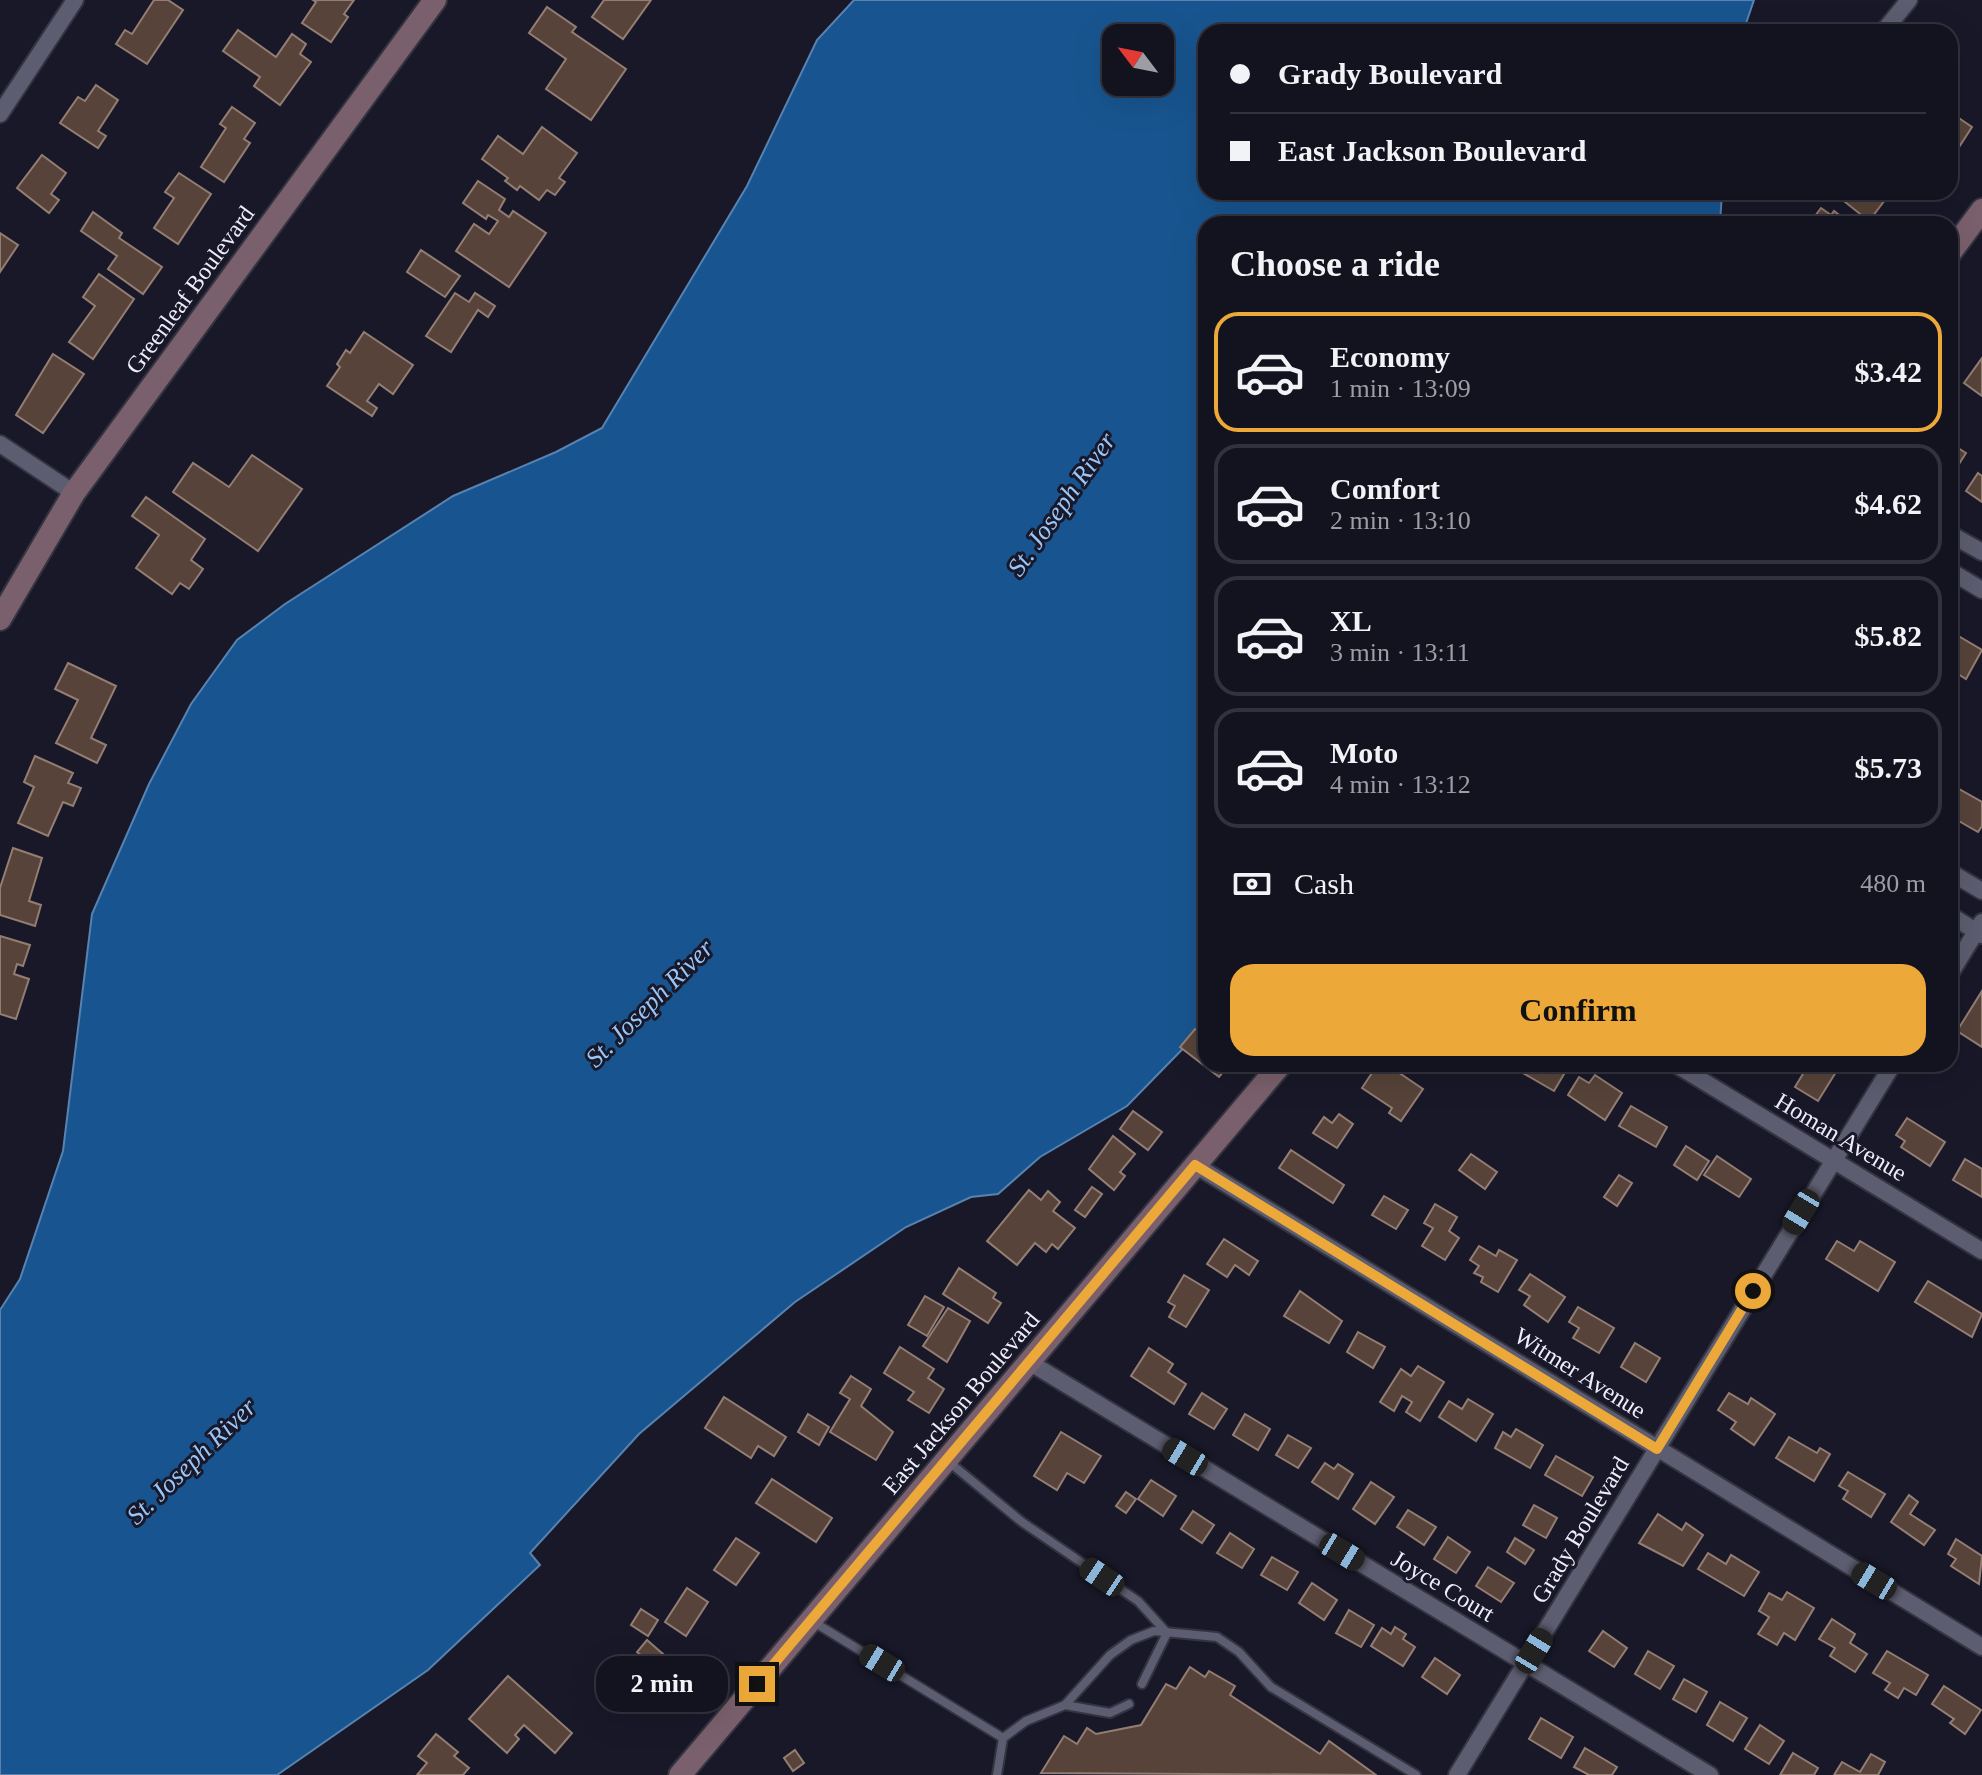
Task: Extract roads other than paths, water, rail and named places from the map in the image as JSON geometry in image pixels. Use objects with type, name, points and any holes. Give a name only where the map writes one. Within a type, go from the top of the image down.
[{"type":"main road","name":"Greenleaf Boulevard","points":[[0,619],[74,493],[435,0]]},
{"type":"main road","points":[[1958,243],[1981,213]]},
{"type":"main road","name":"East Jackson Boulevard","points":[[680,1775],[1274,1072]]},
{"type":"street","points":[[0,114],[75,0]]},
{"type":"street","points":[[1890,24],[1909,0]]},
{"type":"street","points":[[0,444],[74,493]]},
{"type":"street","points":[[1958,538],[1982,552]]},
{"type":"street","points":[[1958,576],[1982,590]]},
{"type":"street","points":[[1958,877],[1982,891]]},
{"type":"street","points":[[1958,919],[1980,929],[1958,962]]},
{"type":"street","name":"Homan Avenue","points":[[1688,1072],[1982,1251]]},
{"type":"street","name":"Grady Boulevard","points":[[1457,1775],[1888,1072]]},
{"type":"street","name":"Witmer Avenue","points":[[1195,1165],[1982,1647]]},
{"type":"street","name":"Joyce Court","points":[[1029,1362],[1710,1775]]},
{"type":"lane","points":[[947,1459],[1022,1522],[1138,1601],[1167,1633]]},
{"type":"lane","points":[[811,1621],[1003,1738]]},
{"type":"lane","points":[[997,1775],[1003,1738],[1026,1721],[1065,1705],[1110,1655],[1131,1640],[1154,1631],[1217,1637],[1239,1652],[1271,1687],[1416,1775]]},
{"type":"lane","points":[[1142,1684],[1167,1633]]},
{"type":"lane","points":[[1065,1705],[1110,1713],[1129,1704]]},
{"type":"water","name":"St. Joseph River","points":[[854,0],[1754,0],[1746,24],[1198,24],[1198,200],[1722,200],[1720,216],[1198,216],[1198,1033],[1127,1106],[1040,1157],[998,1194],[971,1197],[906,1227],[795,1302],[639,1434],[530,1553],[540,1565],[428,1670],[277,1775],[0,1775],[0,1310],[20,1279],[63,1151],[92,914],[149,784],[191,704],[237,640],[285,604],[453,496],[556,452],[602,428],[747,186],[817,40]]}]
